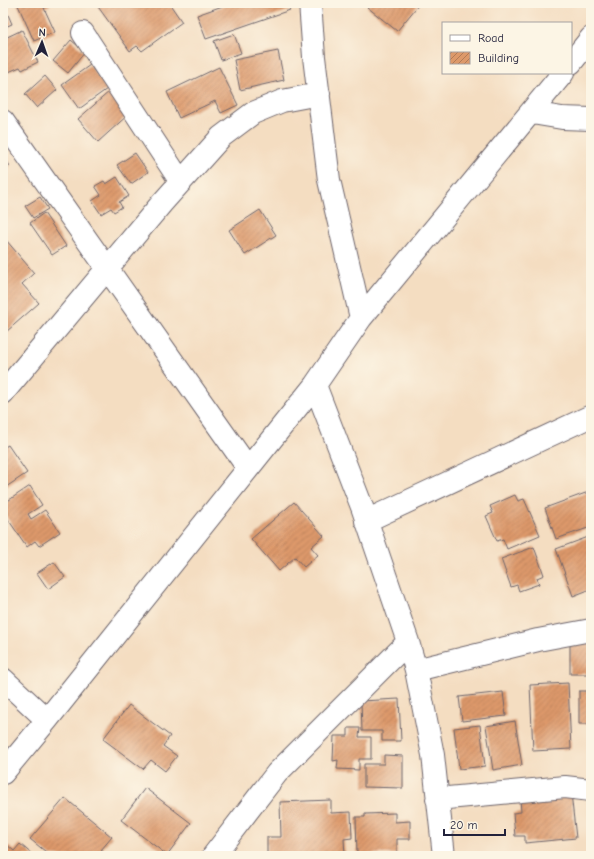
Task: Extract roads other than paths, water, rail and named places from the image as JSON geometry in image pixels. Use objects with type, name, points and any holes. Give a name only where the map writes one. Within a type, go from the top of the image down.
[{"type":"street","points":[[310,3],[314,57],[329,180],[361,318]]},
{"type":"street","points":[[82,32],[181,182]]},
{"type":"street","points":[[572,62],[591,38]]},
{"type":"street","points":[[3,773],[315,385],[361,318],[532,113],[562,74]]},
{"type":"street","points":[[3,392],[108,267],[221,137],[253,113],[282,101],[319,94]]},
{"type":"street","points":[[532,113],[562,118],[591,119]]},
{"type":"street","points":[[3,121],[108,267],[248,468]]},
{"type":"street","points":[[315,385],[366,521],[408,642],[416,670],[433,755],[444,856]]},
{"type":"street","points":[[366,521],[591,416]]},
{"type":"street","points":[[416,670],[538,640],[591,630]]},
{"type":"street","points":[[213,856],[277,773],[408,642]]},
{"type":"street","points":[[3,679],[47,720]]},
{"type":"street","points":[[437,799],[565,787],[591,790]]}]
